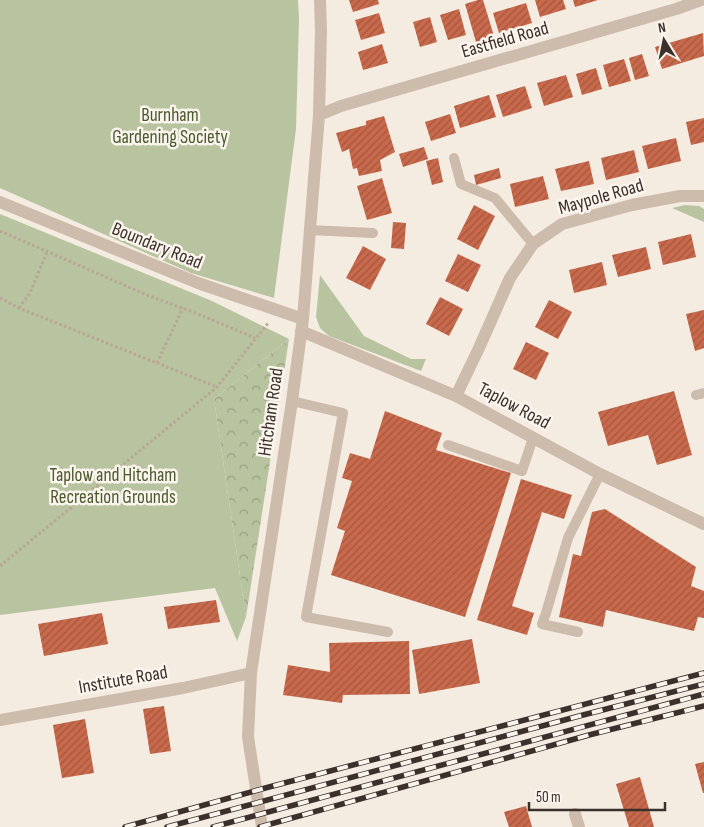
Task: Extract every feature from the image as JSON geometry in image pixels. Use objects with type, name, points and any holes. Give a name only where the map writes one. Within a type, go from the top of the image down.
[{"type":"street","name":"Hitcham Road","points":[[262,827],[248,737],[251,673],[302,325],[319,115],[320,0]]},
{"type":"street","name":"Eastfield Road","points":[[319,115],[341,106],[676,9],[701,0]]},
{"type":"street","name":"Maypole Road","points":[[456,396],[510,278],[533,244],[562,224],[642,203],[680,196],[704,196]]},
{"type":"street","name":"Boundary Road","points":[[0,202],[198,283],[278,310],[302,325]]},
{"type":"street","name":"Taplow Road","points":[[302,325],[456,396],[600,474],[704,524]]},
{"type":"street","name":"Institute Road","points":[[0,720],[183,688],[251,673]]},
{"type":"street","points":[[575,814],[579,827]]},
{"type":"lane","points":[[454,158],[461,184],[495,198],[533,244]]},
{"type":"lane","points":[[310,230],[373,233]]},
{"type":"lane","points":[[292,401],[343,413],[306,617],[388,632]]},
{"type":"lane","points":[[448,445],[522,471],[533,438]]},
{"type":"lane","points":[[578,632],[542,624],[568,538],[600,474]]},
{"type":"path","points":[[0,237],[1,232],[147,295],[255,338]]},
{"type":"path","points":[[20,308],[30,292],[47,252]]},
{"type":"path","points":[[0,298],[20,308],[217,388]]},
{"type":"path","points":[[157,363],[183,308]]},
{"type":"path","points":[[0,566],[217,388],[278,310]]},
{"type":"green space","name":"Burnham Gardening Society","points":[[0,0],[298,0],[296,129],[274,298],[191,273],[0,188]]},
{"type":"green space","points":[[685,205],[699,206],[704,209],[704,222],[672,208]]},
{"type":"green space","name":"Taplow and Hitcham Recreation Grounds","points":[[0,214],[212,301],[289,339],[214,399],[246,617],[237,641],[215,588],[0,615]]},
{"type":"green space","points":[[320,275],[364,336],[411,359],[426,359],[421,371],[329,336],[320,328],[316,317]]},
{"type":"green space","points":[[289,339],[246,617],[214,399]]},
{"type":"building","points":[[349,0],[378,0],[379,4],[353,12]]},
{"type":"building","points":[[483,0],[494,36],[476,42],[465,4]]},
{"type":"building","points":[[535,0],[563,0],[566,9],[540,17]]},
{"type":"building","points":[[573,0],[598,0],[575,7]]},
{"type":"building","points":[[526,3],[532,23],[499,33],[493,13]]},
{"type":"building","points":[[459,9],[466,35],[448,40],[440,15]]},
{"type":"building","points":[[379,13],[385,33],[361,40],[355,20]]},
{"type":"building","points":[[430,17],[437,42],[420,47],[413,22]]},
{"type":"building","points":[[703,33],[704,56],[662,69],[655,47]]},
{"type":"building","points":[[382,44],[388,63],[363,70],[358,52]]},
{"type":"building","points":[[642,54],[649,76],[635,80],[629,58]]},
{"type":"building","points":[[624,59],[631,81],[609,87],[603,65]]},
{"type":"building","points":[[596,68],[602,89],[582,95],[576,74]]},
{"type":"building","points":[[566,75],[573,97],[544,106],[537,83]]},
{"type":"building","points":[[525,86],[532,108],[503,117],[496,95]]},
{"type":"building","points":[[489,95],[496,117],[460,128],[454,106]]},
{"type":"building","points":[[450,114],[456,133],[431,141],[425,122]]},
{"type":"building","points":[[384,116],[395,152],[380,160],[382,171],[359,176],[357,168],[353,169],[349,149],[342,152],[336,133],[366,125],[366,121]]},
{"type":"building","points":[[704,118],[704,142],[691,145],[686,122]]},
{"type":"building","points":[[676,138],[681,161],[648,169],[642,146]]},
{"type":"building","points":[[424,147],[428,159],[403,167],[399,154]]},
{"type":"building","points":[[634,150],[639,172],[606,180],[601,158]]},
{"type":"building","points":[[438,158],[443,182],[432,185],[426,161]]},
{"type":"building","points":[[589,161],[594,184],[561,191],[555,169]]},
{"type":"building","points":[[499,168],[501,178],[476,185],[474,175]]},
{"type":"building","points":[[543,176],[549,199],[515,207],[510,184]]},
{"type":"building","points":[[382,178],[392,213],[367,220],[357,186]]},
{"type":"building","points":[[474,205],[495,216],[478,250],[457,239]]},
{"type":"building","points":[[393,222],[406,223],[404,249],[391,248]]},
{"type":"building","points":[[691,234],[696,257],[663,265],[658,242]]},
{"type":"building","points":[[363,246],[386,259],[370,290],[346,278]]},
{"type":"building","points":[[646,247],[651,269],[618,277],[612,255]]},
{"type":"building","points":[[458,254],[481,265],[468,292],[445,281]]},
{"type":"building","points":[[602,262],[607,285],[574,293],[569,270]]},
{"type":"building","points":[[440,297],[463,309],[449,336],[426,324]]},
{"type":"building","points":[[549,300],[572,312],[558,339],[535,327]]},
{"type":"building","points":[[704,310],[704,348],[695,351],[686,314]]},
{"type":"building","points":[[526,342],[549,353],[536,380],[513,369]]},
{"type":"building","points":[[674,391],[692,455],[657,465],[648,435],[608,446],[598,412]]},
{"type":"building","points":[[385,411],[442,433],[436,450],[511,473],[465,617],[331,575],[345,531],[337,528],[352,481],[342,478],[350,453],[370,459]]},
{"type":"building","points":[[521,479],[572,495],[564,519],[542,512],[512,606],[534,613],[527,635],[477,620]]},
{"type":"building","points":[[605,509],[696,567],[691,586],[704,591],[704,618],[698,617],[694,631],[606,610],[603,627],[559,617],[573,554],[581,556],[592,512]]},
{"type":"building","points":[[216,600],[220,622],[168,629],[164,607]]},
{"type":"building","points":[[102,613],[108,644],[44,656],[38,624]]},
{"type":"building","points":[[472,639],[480,683],[419,694],[412,650]]},
{"type":"building","points":[[409,641],[410,694],[343,695],[342,703],[283,695],[288,665],[330,672],[329,643]]},
{"type":"building","points":[[164,706],[171,751],[150,754],[143,709]]},
{"type":"building","points":[[85,719],[94,773],[62,778],[53,725]]},
{"type":"building","points":[[704,762],[704,793],[703,793],[695,764]]},
{"type":"building","points":[[640,777],[654,827],[629,827],[616,784]]},
{"type":"building","points":[[526,806],[532,827],[509,827],[504,812]]},
{"type":"railway","points":[[125,827],[269,787],[704,673]]},
{"type":"railway","points":[[167,827],[704,684]]},
{"type":"railway","points":[[213,827],[704,694]]},
{"type":"railway","points":[[260,827],[589,735],[704,706]]}]
